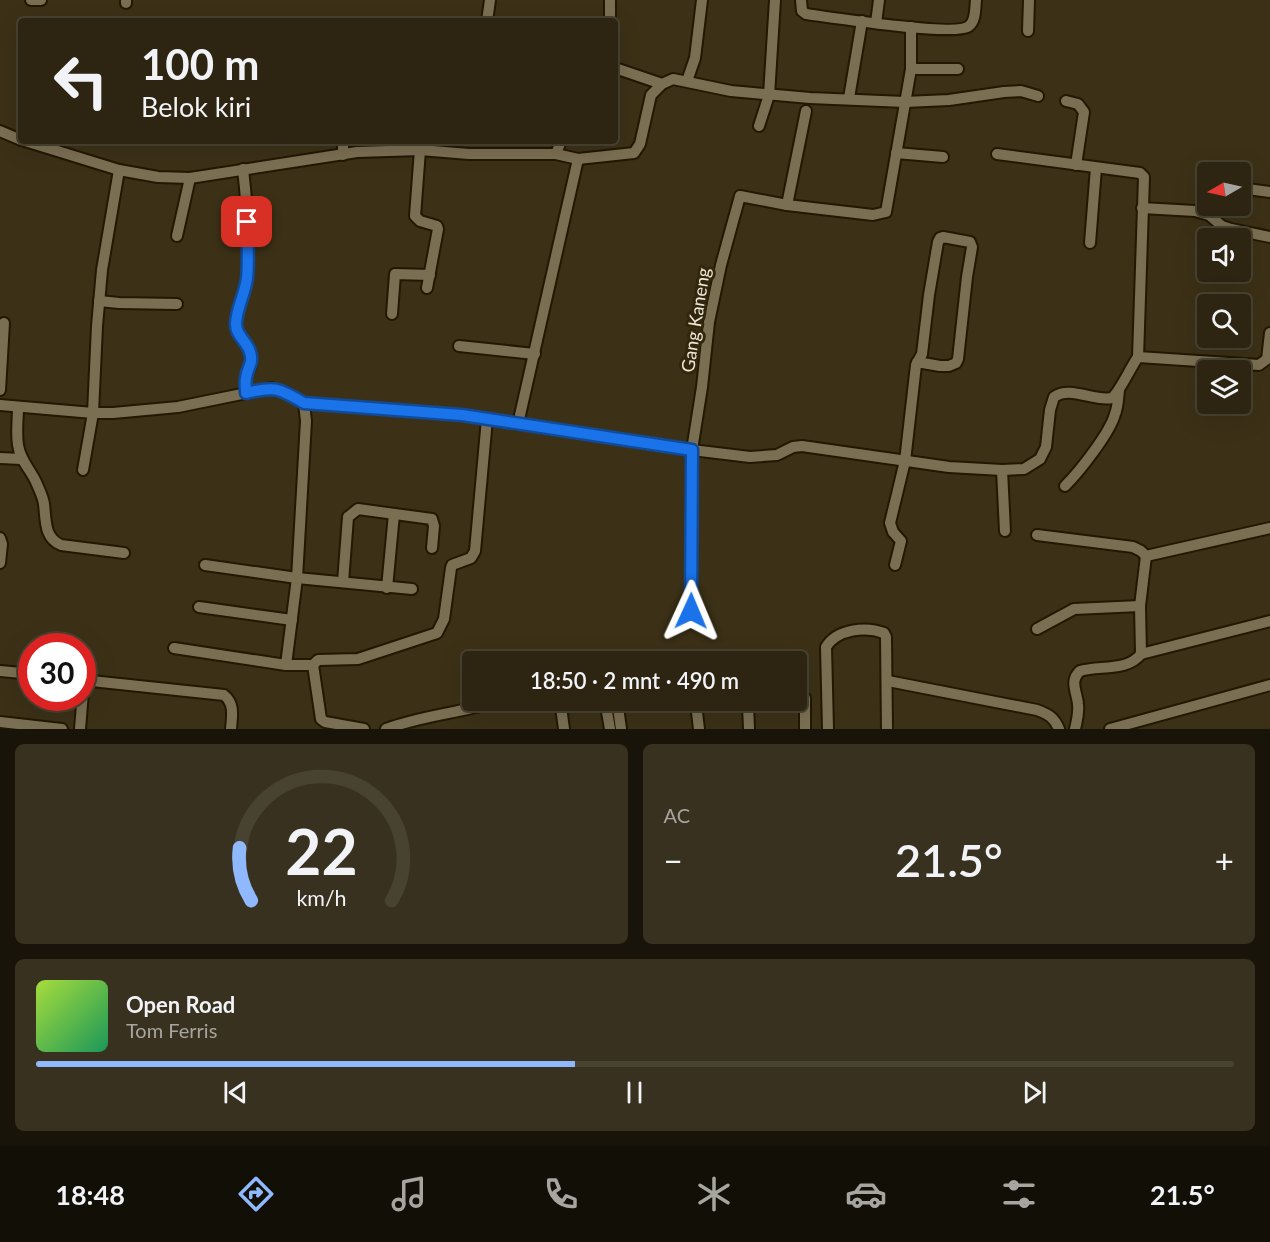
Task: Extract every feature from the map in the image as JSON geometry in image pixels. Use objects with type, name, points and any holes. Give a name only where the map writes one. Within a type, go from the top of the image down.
[{"type":"street","points":[[31,0],[41,0]]},
{"type":"street","points":[[487,18],[490,0]]},
{"type":"street","points":[[610,0],[610,18]]},
{"type":"street","points":[[687,81],[695,58],[702,0]]},
{"type":"street","points":[[759,126],[769,95],[776,0]]},
{"type":"street","points":[[801,0],[802,11],[806,14],[911,27],[962,30],[970,26],[973,21],[976,0]]},
{"type":"street","points":[[876,23],[879,0]]},
{"type":"street","points":[[1028,31],[1029,0]]},
{"type":"street","points":[[849,98],[862,21]]},
{"type":"street","points":[[806,111],[787,205],[873,215],[885,212],[911,69],[911,27]]},
{"type":"street","points":[[618,69],[662,84]]},
{"type":"street","points":[[911,69],[958,69]]},
{"type":"street","points":[[36,144],[119,170],[158,177],[190,178],[357,152],[420,150],[469,154],[556,154],[578,159],[628,155],[637,151],[640,144],[651,95],[662,84],[673,79],[731,91],[769,95],[905,102],[957,99],[1021,91],[1038,96]]},
{"type":"street","points":[[1066,101],[1078,104],[1084,112],[1076,165]]},
{"type":"street","points":[[0,131],[18,138]]},
{"type":"street","points":[[343,144],[343,155]]},
{"type":"street","points":[[469,154],[471,144]]},
{"type":"street","points":[[556,154],[560,144]]},
{"type":"street","points":[[420,150],[415,216],[420,221],[437,225],[438,229],[427,288]]},
{"type":"street","points":[[896,153],[943,157]]},
{"type":"street","points":[[0,405],[93,413],[178,407],[271,388],[304,403],[462,415],[750,457],[777,455],[793,447],[802,446],[949,467],[1024,469],[1040,459],[1046,447],[1050,411],[1057,394],[1066,392],[1112,398],[1138,357],[1144,177],[1142,174],[997,154]]},
{"type":"street","points":[[518,424],[578,159]]},
{"type":"street","points":[[1090,243],[1096,168]]},
{"type":"street","points":[[243,169],[247,200],[247,276],[244,293],[238,305],[236,323],[239,335],[251,353],[252,364],[246,379],[246,393]]},
{"type":"street","points":[[83,470],[93,413],[102,270],[119,170]]},
{"type":"street","points":[[177,236],[190,178]]},
{"type":"street","points":[[1251,189],[1270,192]]},
{"type":"street","name":"Gang Kaneng","points":[[691,611],[692,450],[709,322],[721,265],[740,196],[787,205]]},
{"type":"street","points":[[1142,208],[1196,211],[1209,215],[1222,226],[1270,237]]},
{"type":"street","points":[[895,565],[901,541],[893,532],[890,523],[905,460],[917,362],[922,354],[939,238],[970,242],[972,247],[958,359],[956,363],[949,366],[917,362]]},
{"type":"street","points":[[392,314],[395,274],[430,275]]},
{"type":"street","points":[[99,301],[177,304]]},
{"type":"street","points":[[0,390],[4,323]]},
{"type":"street","points":[[1138,357],[1259,366],[1267,359],[1270,333]]},
{"type":"street","points":[[459,346],[535,354]]},
{"type":"street","points":[[1065,486],[1113,421],[1119,390]]},
{"type":"street","points":[[286,665],[297,578],[306,421],[304,403]]},
{"type":"street","points":[[18,407],[17,435],[21,459],[35,480],[42,496],[46,525],[54,542],[61,545],[124,553]]},
{"type":"street","points":[[174,648],[286,665],[313,665],[318,660],[358,659],[437,633],[441,630],[444,619],[452,565],[471,558],[475,551],[487,419]]},
{"type":"street","points":[[0,458],[21,459]]},
{"type":"street","points":[[1002,470],[1005,531]]},
{"type":"street","points":[[343,582],[348,517],[358,509],[432,519],[434,526],[432,548]]},
{"type":"street","points":[[387,588],[394,514]]},
{"type":"street","points":[[1146,556],[1270,528]]},
{"type":"street","points":[[1037,535],[1141,550],[1146,556],[1140,606],[1141,654]]},
{"type":"street","points":[[0,538],[2,544],[0,563]]},
{"type":"street","points":[[205,565],[297,578],[412,589]]},
{"type":"street","points":[[199,606],[292,620]]},
{"type":"street","points":[[1037,629],[1074,609],[1140,606]]},
{"type":"street","points":[[1075,729],[1079,705],[1073,681],[1080,671],[1128,664],[1141,654],[1270,621]]},
{"type":"street","points":[[828,729],[826,647],[833,640],[856,629],[873,629],[885,634],[888,681],[887,729]]},
{"type":"street","points":[[313,665],[321,719],[325,722],[364,729]]},
{"type":"street","points":[[0,671],[18,673]]},
{"type":"street","points":[[96,681],[224,695],[230,699],[233,706],[231,729]]},
{"type":"street","points":[[888,681],[1037,710],[1050,715],[1059,729]]},
{"type":"street","points":[[1110,729],[1270,685]]},
{"type":"street","points":[[807,697],[827,694]]},
{"type":"street","points":[[386,729],[413,720],[462,710]]},
{"type":"street","points":[[80,729],[81,711]]},
{"type":"street","points":[[561,711],[564,729]]},
{"type":"street","points":[[607,711],[610,729]]},
{"type":"street","points":[[619,711],[621,729]]},
{"type":"street","points":[[697,711],[699,729]]},
{"type":"street","points":[[748,711],[748,729]]},
{"type":"street","points":[[801,711],[805,729]]},
{"type":"street","points":[[0,722],[30,728],[62,729]]},
{"type":"route","points":[[247,222],[247,276],[244,293],[238,305],[236,323],[239,335],[249,347],[252,360],[246,379],[246,393],[271,388],[304,403],[462,415],[692,450],[691,611]]}]
